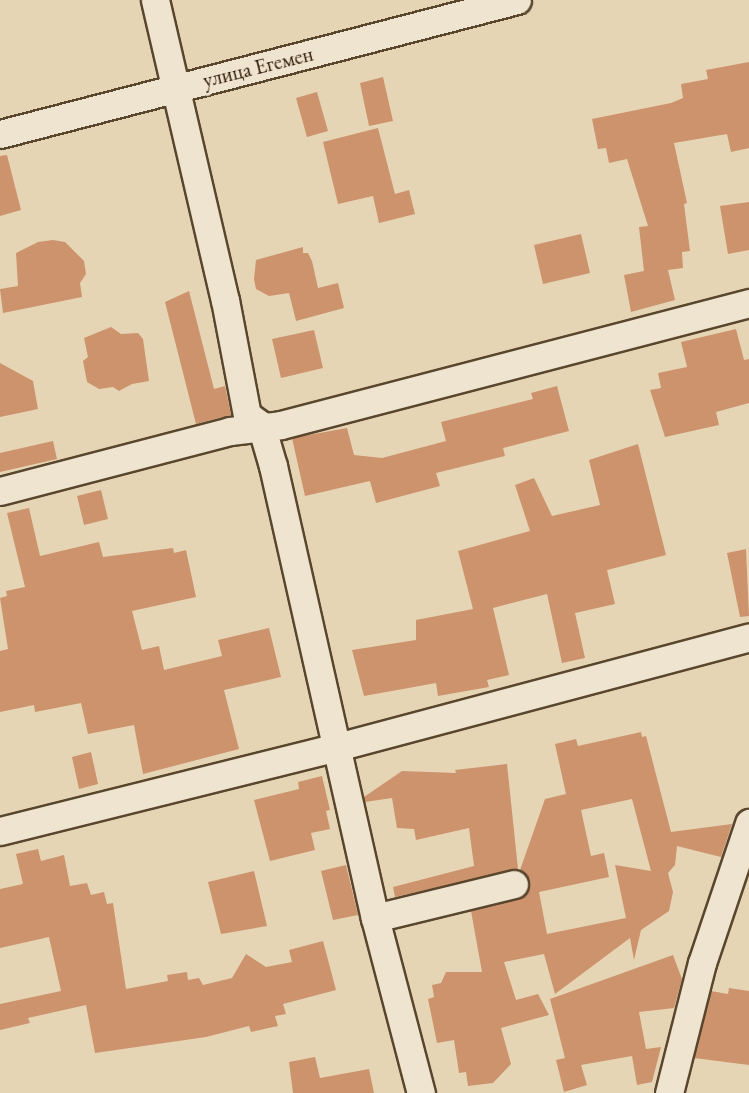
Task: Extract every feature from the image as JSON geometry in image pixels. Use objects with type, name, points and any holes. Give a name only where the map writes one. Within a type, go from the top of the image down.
[{"type":"street","points":[[155,0],[247,415],[261,425],[375,918],[421,1093]]},
{"type":"street","name":"улица Егемен","points":[[0,134],[517,0]]},
{"type":"street","points":[[0,492],[261,425],[281,425],[749,303]]},
{"type":"street","points":[[0,831],[337,747],[749,637]]},
{"type":"street","points":[[669,1093],[702,963],[749,823]]},
{"type":"street","points":[[375,918],[514,884]]},
{"type":"building","points":[[749,62],[749,148],[731,152],[727,134],[674,143],[687,203],[684,204],[690,251],[682,252],[683,268],[668,270],[675,300],[631,312],[624,275],[644,271],[639,227],[648,226],[627,159],[609,163],[606,148],[598,149],[592,119],[671,103],[683,98],[681,84],[708,79],[706,70]]},
{"type":"building","points":[[383,77],[393,121],[369,126],[360,83]]},
{"type":"building","points":[[317,92],[328,131],[307,137],[296,98]]},
{"type":"building","points":[[378,128],[395,194],[409,190],[415,214],[379,223],[373,196],[338,204],[323,142]]},
{"type":"building","points":[[7,155],[21,210],[0,216],[0,156]]},
{"type":"building","points":[[749,202],[749,250],[728,254],[720,206]]},
{"type":"building","points":[[581,234],[590,273],[543,284],[534,245]]},
{"type":"building","points":[[53,240],[65,242],[84,261],[86,274],[80,283],[82,297],[3,313],[0,289],[18,286],[16,253],[38,242]]},
{"type":"building","points":[[303,247],[303,253],[308,253],[312,261],[318,288],[338,283],[344,308],[296,321],[289,293],[269,296],[256,289],[254,279],[256,260]]},
{"type":"building","points":[[189,291],[214,389],[225,386],[231,415],[196,424],[165,302]]},
{"type":"building","points":[[111,327],[121,334],[138,333],[143,339],[149,381],[132,384],[119,391],[113,387],[99,389],[87,382],[83,361],[88,357],[84,338]]},
{"type":"building","points":[[736,329],[744,360],[749,359],[749,403],[716,412],[719,425],[665,437],[650,390],[661,388],[658,373],[687,367],[681,342]]},
{"type":"building","points":[[314,330],[323,368],[281,378],[272,339]]},
{"type":"building","points":[[0,363],[33,381],[38,409],[0,417]]},
{"type":"building","points":[[557,386],[569,431],[503,448],[505,456],[436,473],[440,486],[376,503],[370,481],[305,496],[292,438],[347,428],[354,455],[382,458],[446,441],[441,422],[533,399],[531,393]]},
{"type":"building","points":[[53,441],[57,459],[0,472],[0,453]]},
{"type":"building","points":[[638,444],[666,555],[607,570],[615,604],[575,613],[585,658],[562,663],[547,594],[493,608],[509,675],[487,680],[489,687],[438,696],[436,683],[364,696],[352,650],[416,640],[416,620],[473,609],[458,551],[530,531],[515,485],[534,478],[552,516],[600,505],[589,460]]},
{"type":"building","points":[[101,490],[108,519],[84,525],[77,496]]},
{"type":"building","points":[[29,508],[40,556],[99,542],[103,557],[173,548],[174,553],[186,550],[196,597],[132,611],[142,650],[159,646],[164,670],[222,656],[218,640],[269,628],[281,677],[224,690],[239,749],[143,774],[134,725],[88,734],[81,703],[35,712],[34,705],[0,712],[0,651],[8,649],[0,598],[7,596],[6,591],[25,587],[7,513]]},
{"type":"building","points":[[746,549],[749,616],[740,617],[727,553]]},
{"type":"building","points":[[641,732],[642,737],[646,736],[671,832],[732,824],[721,857],[677,846],[675,865],[668,873],[673,892],[669,911],[641,930],[634,960],[630,938],[555,994],[544,954],[504,962],[516,1000],[538,994],[549,1015],[501,1028],[511,1064],[493,1083],[468,1086],[466,1072],[459,1073],[454,1040],[437,1043],[428,999],[434,997],[432,985],[441,983],[446,972],[482,972],[471,911],[518,899],[529,889],[529,880],[520,870],[545,799],[566,794],[555,744],[576,739],[578,746]],"holes":[[[632,799],[651,871],[615,865],[626,918],[547,934],[539,892],[609,877],[604,853],[591,856],[581,810]]]},
{"type":"building","points":[[91,752],[98,784],[79,789],[72,757]]},
{"type":"building","points":[[507,764],[518,869],[395,897],[393,887],[474,866],[469,828],[416,840],[414,829],[397,828],[392,798],[365,802],[364,797],[402,771],[456,773],[455,770]]},
{"type":"building","points":[[322,776],[330,810],[326,811],[330,829],[311,833],[315,850],[270,861],[254,800],[299,789],[298,782]]},
{"type":"building","points":[[38,849],[41,861],[64,855],[70,886],[87,883],[91,895],[104,892],[107,904],[113,903],[126,989],[168,981],[167,975],[187,972],[188,980],[199,978],[203,985],[232,978],[246,954],[266,967],[292,962],[289,950],[323,941],[336,990],[283,1004],[286,1014],[275,1016],[278,1026],[251,1032],[249,1026],[206,1037],[95,1053],[86,1005],[28,1018],[30,1023],[0,1030],[0,1004],[61,991],[49,937],[0,948],[0,889],[23,884],[16,854]]},
{"type":"building","points":[[346,865],[358,915],[333,920],[321,871]]},
{"type":"building","points":[[254,871],[267,926],[221,934],[208,882]]},
{"type":"building","points":[[673,955],[682,979],[674,1008],[639,1012],[646,1049],[661,1047],[652,1082],[637,1085],[632,1056],[581,1065],[587,1085],[564,1092],[556,1060],[565,1058],[550,999]]},
{"type":"building","points":[[729,988],[749,991],[749,1065],[694,1058],[711,991],[728,994]]},
{"type":"building","points":[[315,1057],[320,1078],[369,1069],[374,1093],[293,1093],[289,1062]]}]
